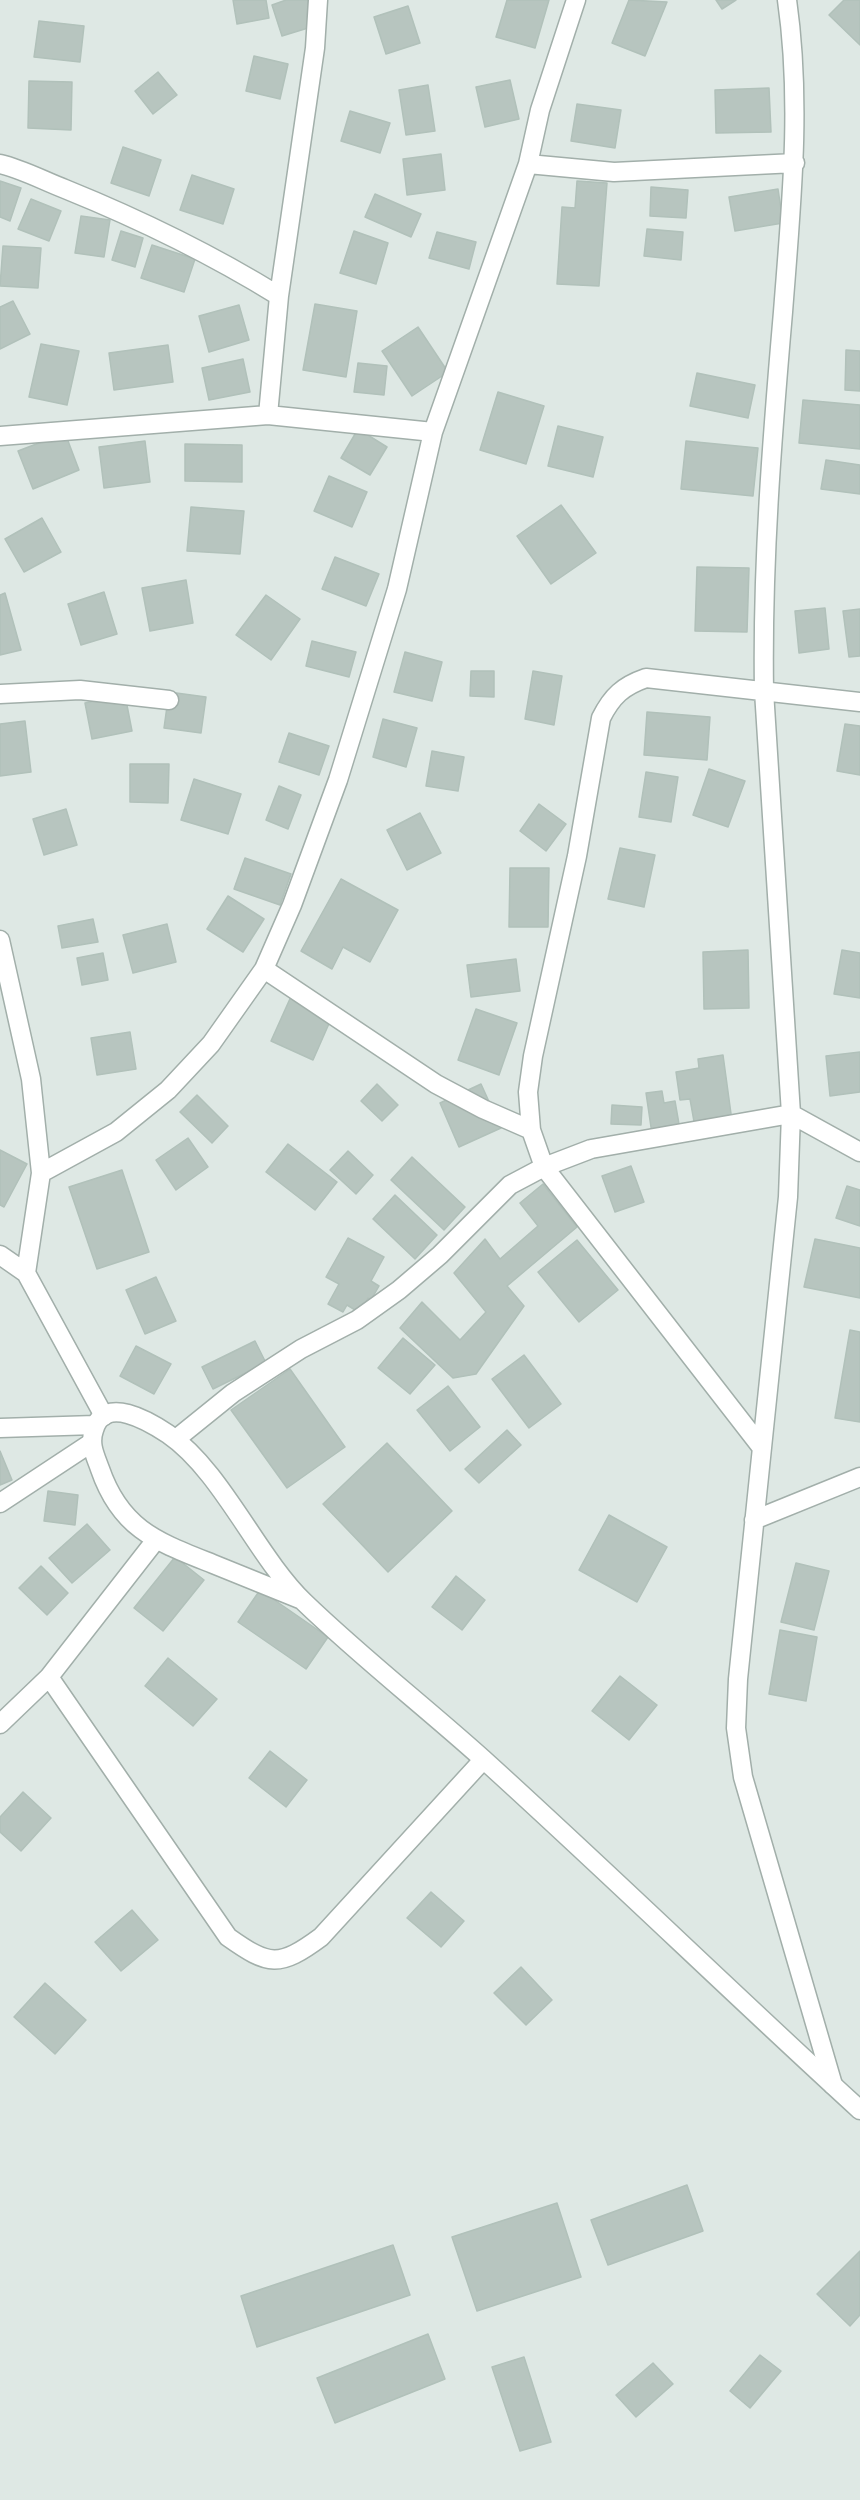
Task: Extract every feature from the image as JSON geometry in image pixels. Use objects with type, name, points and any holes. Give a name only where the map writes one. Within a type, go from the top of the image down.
[{"type":"street","points":[[268,415],[279,296],[315,48],[318,0]]},
{"type":"street","points":[[41,1173],[116,1132],[168,1090],[211,1044],[264,969],[292,905],[341,769],[397,589],[433,432],[528,164],[540,110],[576,0]]},
{"type":"street","points":[[787,0],[795,81],[795,163],[765,536],[764,692],[790,1114],[788,1197],[742,1631],[736,1728],[743,1777],[833,2085]]},
{"type":"street","points":[[528,164],[614,172],[795,163]]},
{"type":"street","points":[[0,164],[98,202],[177,239],[237,270],[279,296]]},
{"type":"street","points":[[0,436],[268,415],[433,432]]},
{"type":"street","points":[[762,1448],[544,1167],[531,1130],[528,1092],[533,1056],[577,856],[601,718],[609,701],[625,685],[646,678],[860,702]]},
{"type":"street","points":[[0,694],[80,690],[169,700]]},
{"type":"street","points":[[0,940],[31,1079],[41,1173],[26,1273]]},
{"type":"street","points":[[264,969],[435,1084],[483,1110],[531,1130]]},
{"type":"street","points":[[176,1439],[233,1393],[301,1349],[357,1320],[399,1290],[440,1255],[510,1185],[544,1167],[591,1149],[790,1114],[860,1152]]},
{"type":"street","points":[[0,1255],[26,1273],[99,1420],[91,1443],[0,1503]]},
{"type":"street","points":[[0,1428],[99,1420],[119,1412],[132,1414],[149,1421],[176,1439],[200,1464],[302,1600],[483,1760],[860,2110]]},
{"type":"street","points":[[91,1443],[114,1502],[132,1523],[156,1541],[302,1600]]},
{"type":"street","points":[[754,1520],[860,1477]]},
{"type":"street","points":[[0,1724],[49,1677],[156,1541]]},
{"type":"street","points":[[49,1677],[228,1937],[258,1958],[277,1960],[300,1952],[321,1937],[483,1760]]},
{"type":"building","points":[[233,0],[266,0],[269,18],[237,24]]},
{"type":"building","points":[[286,0],[313,0],[321,24],[282,36],[272,5]]},
{"type":"building","points":[[507,0],[549,0],[535,48],[496,37]]},
{"type":"building","points":[[629,0],[667,2],[645,56],[612,43]]},
{"type":"building","points":[[716,0],[736,0],[722,9]]},
{"type":"building","points":[[844,0],[860,0],[860,45],[829,15]]},
{"type":"building","points":[[408,6],[420,43],[386,54],[374,17]]},
{"type":"building","points":[[39,21],[84,26],[80,62],[34,57]]},
{"type":"building","points":[[254,56],[288,64],[280,99],[246,91]]},
{"type":"building","points":[[158,72],[177,95],[153,114],[135,91]]},
{"type":"building","points":[[510,80],[519,119],[485,127],[476,87]]},
{"type":"building","points":[[29,81],[72,82],[71,130],[28,128]]},
{"type":"building","points":[[428,85],[435,131],[406,135],[399,90]]},
{"type":"building","points":[[769,88],[771,132],[716,133],[715,90]]},
{"type":"building","points":[[577,104],[621,110],[615,148],[571,141]]},
{"type":"building","points":[[350,111],[390,123],[380,153],[341,141]]},
{"type":"building","points":[[123,147],[161,160],[149,196],[111,183]]},
{"type":"building","points":[[441,154],[445,190],[407,195],[403,159]]},
{"type":"building","points":[[192,175],[234,189],[223,224],[180,210]]},
{"type":"building","points":[[0,181],[21,188],[10,221],[0,217]]},
{"type":"building","points":[[577,181],[607,183],[599,286],[557,284],[562,207],[575,208]]},
{"type":"building","points":[[651,187],[688,190],[686,218],[650,216]]},
{"type":"building","points":[[778,189],[783,223],[735,231],[729,197]]},
{"type":"building","points":[[375,194],[421,214],[411,237],[365,217]]},
{"type":"building","points":[[31,199],[61,211],[49,241],[18,229]]},
{"type":"building","points":[[81,216],[110,220],[104,257],[75,253]]},
{"type":"building","points":[[647,229],[683,232],[681,260],[644,256]]},
{"type":"building","points":[[121,231],[143,238],[135,267],[112,260]]},
{"type":"building","points":[[354,231],[388,243],[376,284],[340,273]]},
{"type":"building","points":[[437,232],[476,242],[469,269],[429,258]]},
{"type":"building","points":[[152,245],[195,259],[184,292],[141,278]]},
{"type":"building","points":[[3,246],[41,248],[38,288],[0,286]]},
{"type":"building","points":[[13,301],[30,334],[0,349],[0,307]]},
{"type":"building","points":[[315,304],[357,311],[346,377],[303,370]]},
{"type":"building","points":[[239,305],[249,340],[209,352],[199,316]]},
{"type":"building","points":[[418,327],[448,372],[412,396],[382,351]]},
{"type":"building","points":[[41,344],[79,351],[67,405],[29,397]]},
{"type":"building","points":[[168,345],[173,382],[114,390],[109,353]]},
{"type":"building","points":[[846,350],[860,351],[860,391],[845,390]]},
{"type":"building","points":[[243,359],[250,392],[209,400],[202,368]]},
{"type":"building","points":[[358,363],[387,366],[384,395],[354,392]]},
{"type":"building","points":[[697,373],[755,385],[748,418],[690,406]]},
{"type":"building","points":[[498,392],[544,406],[526,464],[480,450]]},
{"type":"building","points":[[803,400],[860,405],[860,449],[799,443]]},
{"type":"building","points":[[558,426],[603,437],[593,477],[548,466]]},
{"type":"building","points":[[358,429],[387,447],[370,475],[341,458]]},
{"type":"building","points":[[65,433],[79,470],[33,489],[18,451]]},
{"type":"building","points":[[145,441],[150,482],[104,488],[99,447]]},
{"type":"building","points":[[686,441],[758,448],[753,496],[681,489]]},
{"type":"building","points":[[185,444],[242,445],[242,482],[185,481]]},
{"type":"building","points":[[826,460],[860,465],[860,494],[821,489]]},
{"type":"building","points":[[329,476],[367,492],[352,527],[314,511]]},
{"type":"building","points":[[561,505],[596,553],[551,584],[517,536]]},
{"type":"building","points":[[191,507],[244,511],[240,554],[187,551]]},
{"type":"building","points":[[42,518],[61,552],[24,572],[5,539]]},
{"type":"building","points":[[335,557],[379,574],[366,606],[322,589]]},
{"type":"building","points":[[697,567],[749,568],[747,632],[695,631]]},
{"type":"building","points":[[186,580],[193,623],[150,631],[142,588]]},
{"type":"building","points":[[104,592],[117,634],[81,645],[68,604]]},
{"type":"building","points":[[5,593],[21,650],[0,655],[0,595]]},
{"type":"building","points":[[266,595],[300,619],[271,660],[236,635]]},
{"type":"building","points":[[825,608],[829,649],[799,653],[795,611]]},
{"type":"building","points":[[860,609],[860,656],[849,657],[843,611]]},
{"type":"building","points":[[312,641],[356,652],[349,677],[306,666]]},
{"type":"building","points":[[405,652],[442,662],[432,701],[394,692]]},
{"type":"building","points":[[471,671],[494,671],[494,697],[470,696]]},
{"type":"building","points":[[533,671],[562,676],[554,725],[525,719]]},
{"type":"building","points":[[169,692],[206,697],[201,733],[164,728]]},
{"type":"building","points":[[125,695],[132,731],[92,739],[85,703]]},
{"type":"building","points":[[647,712],[710,717],[707,760],[644,755]]},
{"type":"building","points":[[383,719],[417,728],[406,767],[373,757]]},
{"type":"building","points":[[25,721],[31,772],[0,776],[0,724]]},
{"type":"building","points":[[845,724],[860,726],[860,775],[837,771]]},
{"type":"building","points":[[289,733],[329,746],[319,775],[279,762]]},
{"type":"building","points":[[432,751],[464,757],[458,791],[426,786]]},
{"type":"building","points":[[130,764],[169,764],[168,803],[130,802]]},
{"type":"building","points":[[709,769],[745,781],[728,827],[693,815]]},
{"type":"building","points":[[646,772],[678,777],[671,822],[639,817]]},
{"type":"building","points":[[194,779],[241,794],[228,834],[181,820]]},
{"type":"building","points":[[279,786],[301,795],[288,829],[266,820]]},
{"type":"building","points":[[539,804],[566,824],[546,851],[520,831]]},
{"type":"building","points":[[66,809],[77,845],[44,855],[33,819]]},
{"type":"building","points":[[420,813],[441,853],[407,870],[387,830]]},
{"type":"building","points":[[620,848],[655,855],[644,907],[608,899]]},
{"type":"building","points":[[245,858],[291,874],[280,905],[234,889]]},
{"type":"building","points":[[510,868],[549,868],[548,927],[509,927]]},
{"type":"building","points":[[341,879],[398,910],[370,962],[343,947],[332,969],[301,951]]},
{"type":"building","points":[[228,896],[264,919],[243,952],[207,929]]},
{"type":"building","points":[[93,919],[98,942],[62,948],[58,926]]},
{"type":"building","points":[[167,924],[176,962],[133,973],[123,935]]},
{"type":"building","points":[[748,950],[749,1008],[704,1009],[703,952]]},
{"type":"building","points":[[842,950],[860,953],[860,998],[834,994]]},
{"type":"building","points":[[103,953],[108,980],[82,985],[77,958]]},
{"type":"building","points":[[516,959],[520,991],[471,997],[467,965]]},
{"type":"building","points":[[293,992],[335,1010],[313,1060],[271,1041]]},
{"type":"building","points":[[476,1009],[517,1023],[499,1075],[458,1060]]},
{"type":"building","points":[[130,1032],[136,1069],[97,1075],[91,1038]]},
{"type":"building","points":[[860,1052],[860,1092],[830,1096],[826,1056]]},
{"type":"building","points":[[723,1055],[732,1121],[695,1127],[690,1099],[680,1100],[676,1072],[699,1068],[698,1059]]},
{"type":"building","points":[[377,1084],[398,1105],[382,1121],[361,1101]]},
{"type":"building","points":[[481,1084],[501,1128],[459,1147],[440,1103]]},
{"type":"building","points":[[662,1091],[664,1103],[675,1101],[680,1130],[652,1134],[646,1093]]},
{"type":"building","points":[[197,1095],[228,1126],[212,1143],[180,1112]]},
{"type":"building","points":[[612,1105],[642,1107],[641,1125],[611,1124]]},
{"type":"building","points":[[188,1138],[208,1167],[176,1190],[156,1160]]},
{"type":"building","points":[[288,1144],[337,1182],[315,1210],[266,1172]]},
{"type":"building","points":[[0,1150],[27,1164],[4,1207],[0,1205]]},
{"type":"building","points":[[348,1151],[373,1175],[356,1194],[330,1170]]},
{"type":"building","points":[[412,1157],[465,1207],[444,1230],[391,1180]]},
{"type":"building","points":[[631,1166],[644,1202],[615,1212],[602,1176]]},
{"type":"building","points":[[122,1170],[149,1252],[97,1269],[69,1187]]},
{"type":"building","points":[[543,1184],[577,1227],[507,1286],[524,1306],[476,1374],[453,1378],[400,1328],[422,1302],[460,1340],[486,1312],[454,1273],[485,1239],[500,1259],[538,1226],[520,1203]]},
{"type":"building","points":[[847,1186],[860,1190],[860,1226],[836,1218]]},
{"type":"building","points":[[395,1195],[437,1235],[415,1259],[373,1219]]},
{"type":"building","points":[[348,1238],[384,1257],[371,1281],[379,1286],[371,1300],[368,1298],[360,1313],[347,1305],[343,1312],[328,1304],[339,1284],[326,1277]]},
{"type":"building","points":[[815,1239],[860,1248],[860,1298],[804,1287]]},
{"type":"building","points":[[577,1240],[618,1290],[579,1322],[538,1272]]},
{"type":"building","points":[[156,1277],[176,1321],[145,1334],[126,1290]]},
{"type":"building","points":[[850,1330],[860,1332],[860,1422],[835,1418]]},
{"type":"building","points":[[403,1338],[435,1365],[410,1394],[378,1368]]},
{"type":"building","points":[[255,1341],[266,1363],[213,1389],[202,1367]]},
{"type":"building","points":[[136,1346],[171,1364],[154,1394],[120,1376]]},
{"type":"building","points":[[524,1355],[561,1404],[529,1428],[492,1379]]},
{"type":"building","points":[[290,1369],[345,1447],[287,1488],[231,1410]]},
{"type":"building","points":[[448,1386],[480,1427],[450,1451],[417,1410]]},
{"type":"building","points":[[507,1430],[521,1445],[479,1483],[465,1469]]},
{"type":"building","points":[[387,1443],[452,1511],[388,1572],[323,1504]]},
{"type":"building","points":[[0,1451],[12,1480],[0,1485]]},
{"type":"building","points":[[48,1491],[78,1495],[75,1525],[44,1521]]},
{"type":"building","points":[[609,1515],[667,1547],[637,1602],[579,1570]]},
{"type":"building","points":[[87,1524],[110,1550],[72,1583],[49,1558]]},
{"type":"building","points":[[175,1557],[204,1580],[163,1631],[134,1608]]},
{"type":"building","points":[[796,1563],[829,1571],[814,1630],[781,1622]]},
{"type":"building","points":[[41,1566],[68,1593],[47,1615],[19,1588]]},
{"type":"building","points":[[456,1576],[485,1600],[462,1630],[432,1607]]},
{"type":"building","points":[[260,1590],[328,1637],[306,1669],[238,1622]]},
{"type":"building","points":[[780,1630],[817,1637],[806,1701],[769,1694]]},
{"type":"building","points":[[168,1658],[217,1699],[193,1726],[145,1686]]},
{"type":"building","points":[[620,1676],[657,1705],[629,1740],[592,1711]]},
{"type":"building","points":[[270,1751],[307,1780],[286,1807],[249,1778]]},
{"type":"building","points":[[23,1792],[51,1818],[21,1851],[0,1832],[0,1817]]},
{"type":"building","points":[[431,1892],[464,1921],[441,1947],[407,1918]]},
{"type":"building","points":[[132,1910],[158,1940],[121,1971],[95,1942]]},
{"type":"building","points":[[521,1967],[552,2000],[526,2025],[494,1993]]},
{"type":"building","points":[[45,1983],[86,2020],[55,2054],[14,2017]]},
{"type":"building","points":[[687,2185],[703,2231],[608,2265],[591,2220]]},
{"type":"building","points":[[557,2203],[581,2277],[477,2311],[452,2237]]},
{"type":"building","points":[[393,2245],[410,2295],[257,2347],[241,2296]]},
{"type":"building","points":[[860,2251],[860,2315],[850,2326],[817,2294]]},
{"type":"building","points":[[428,2334],[445,2379],[335,2423],[317,2378]]},
{"type":"building","points":[[760,2355],[781,2371],[750,2408],[730,2391]]},
{"type":"building","points":[[524,2357],[551,2442],[520,2451],[492,2367]]},
{"type":"building","points":[[653,2363],[673,2384],[636,2417],[616,2395]]}]
